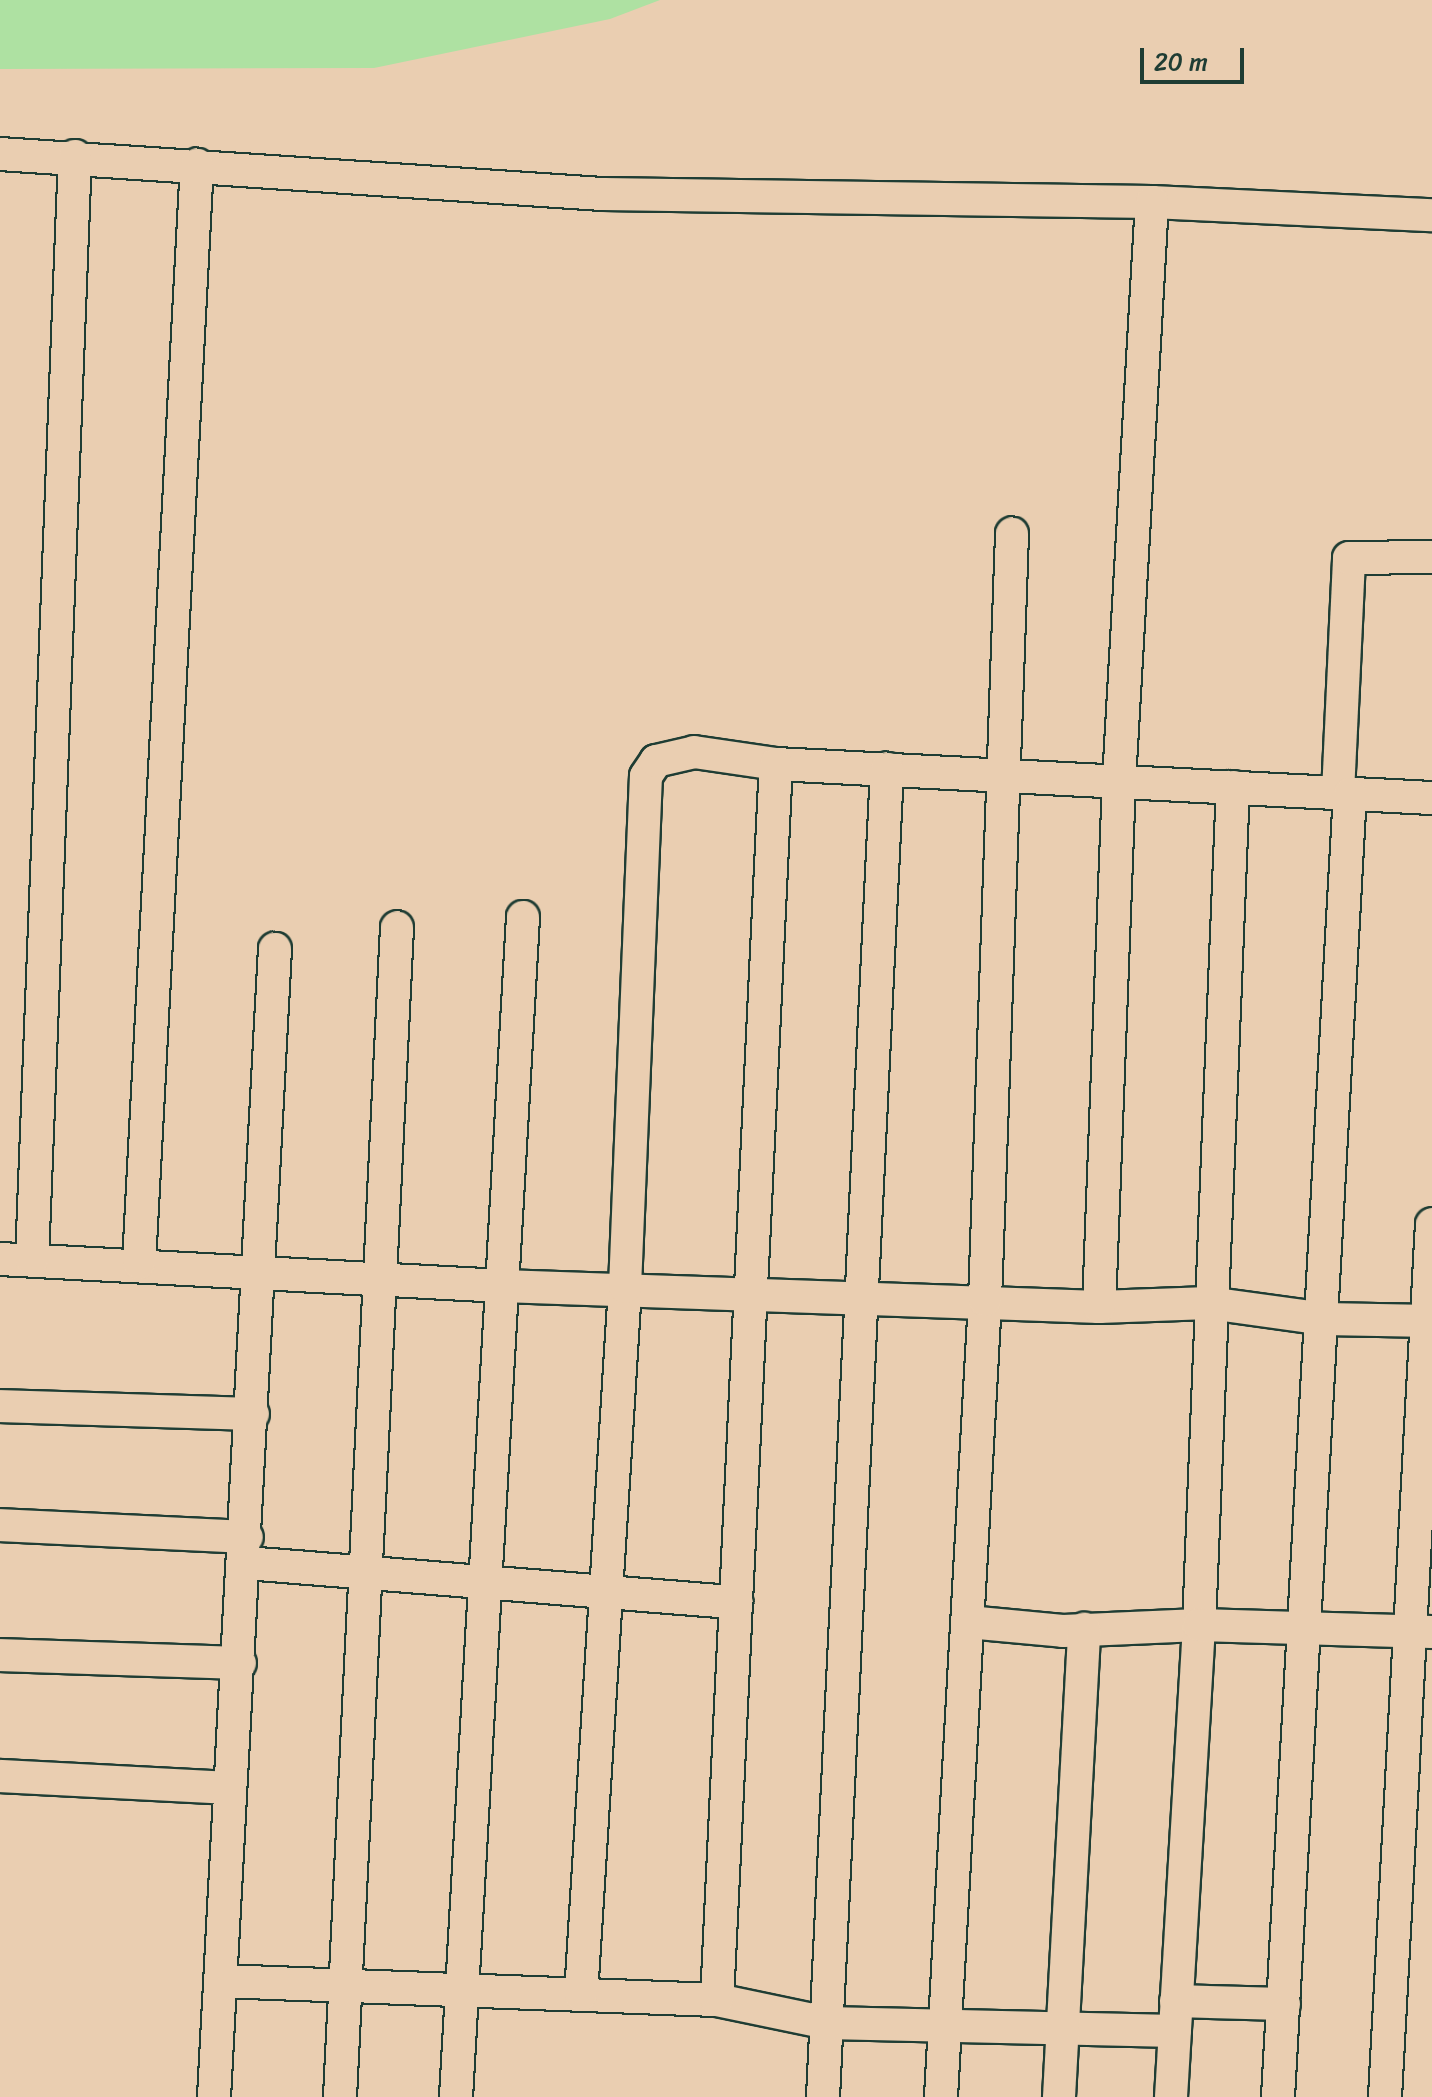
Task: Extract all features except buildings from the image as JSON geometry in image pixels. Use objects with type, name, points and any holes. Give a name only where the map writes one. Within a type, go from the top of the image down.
[{"type":"street","points":[[0,154],[75,156],[603,194],[1152,202],[1432,215]]},
{"type":"street","points":[[32,1260],[75,156]]},
{"type":"street","points":[[139,1263],[197,165]]},
{"type":"street","points":[[1099,1307],[1119,781],[1152,202]]},
{"type":"street","points":[[941,2097],[985,1300],[1012,533]]},
{"type":"street","points":[[1278,2097],[1324,1319],[1344,793],[1349,558],[1432,557]]},
{"type":"street","points":[[581,1995],[625,1287],[646,776],[656,761],[694,752],[776,764],[1432,798]]},
{"type":"street","points":[[717,2000],[748,1291],[776,764]]},
{"type":"street","points":[[823,2097],[858,1296],[887,769]]},
{"type":"street","points":[[1171,2097],[1199,1625],[1209,1303],[1233,787]]},
{"type":"street","points":[[456,2097],[523,917]]},
{"type":"street","points":[[340,2097],[397,927]]},
{"type":"street","points":[[214,2097],[229,1788],[240,1663],[275,949]]},
{"type":"street","points":[[1385,2097],[1420,1631],[1432,1224]]},
{"type":"street","points":[[0,1259],[139,1263],[259,1274],[502,1286],[748,1291],[1099,1307],[1209,1303],[1324,1319],[1429,1321]]},
{"type":"street","points":[[0,1406],[253,1414]]},
{"type":"street","points":[[0,1525],[246,1550],[366,1571],[485,1579],[604,1595],[736,1602]]},
{"type":"street","points":[[968,1622],[1084,1629],[1199,1625],[1420,1631]]},
{"type":"street","points":[[1059,2097],[1084,1629]]},
{"type":"street","points":[[0,1655],[240,1663]]},
{"type":"street","points":[[0,1776],[229,1788]]},
{"type":"street","points":[[221,1981],[717,2000],[827,2023],[1063,2024],[1284,2004]]},
{"type":"green space","points":[[0,0],[660,0],[610,19],[374,68],[0,69]]}]
